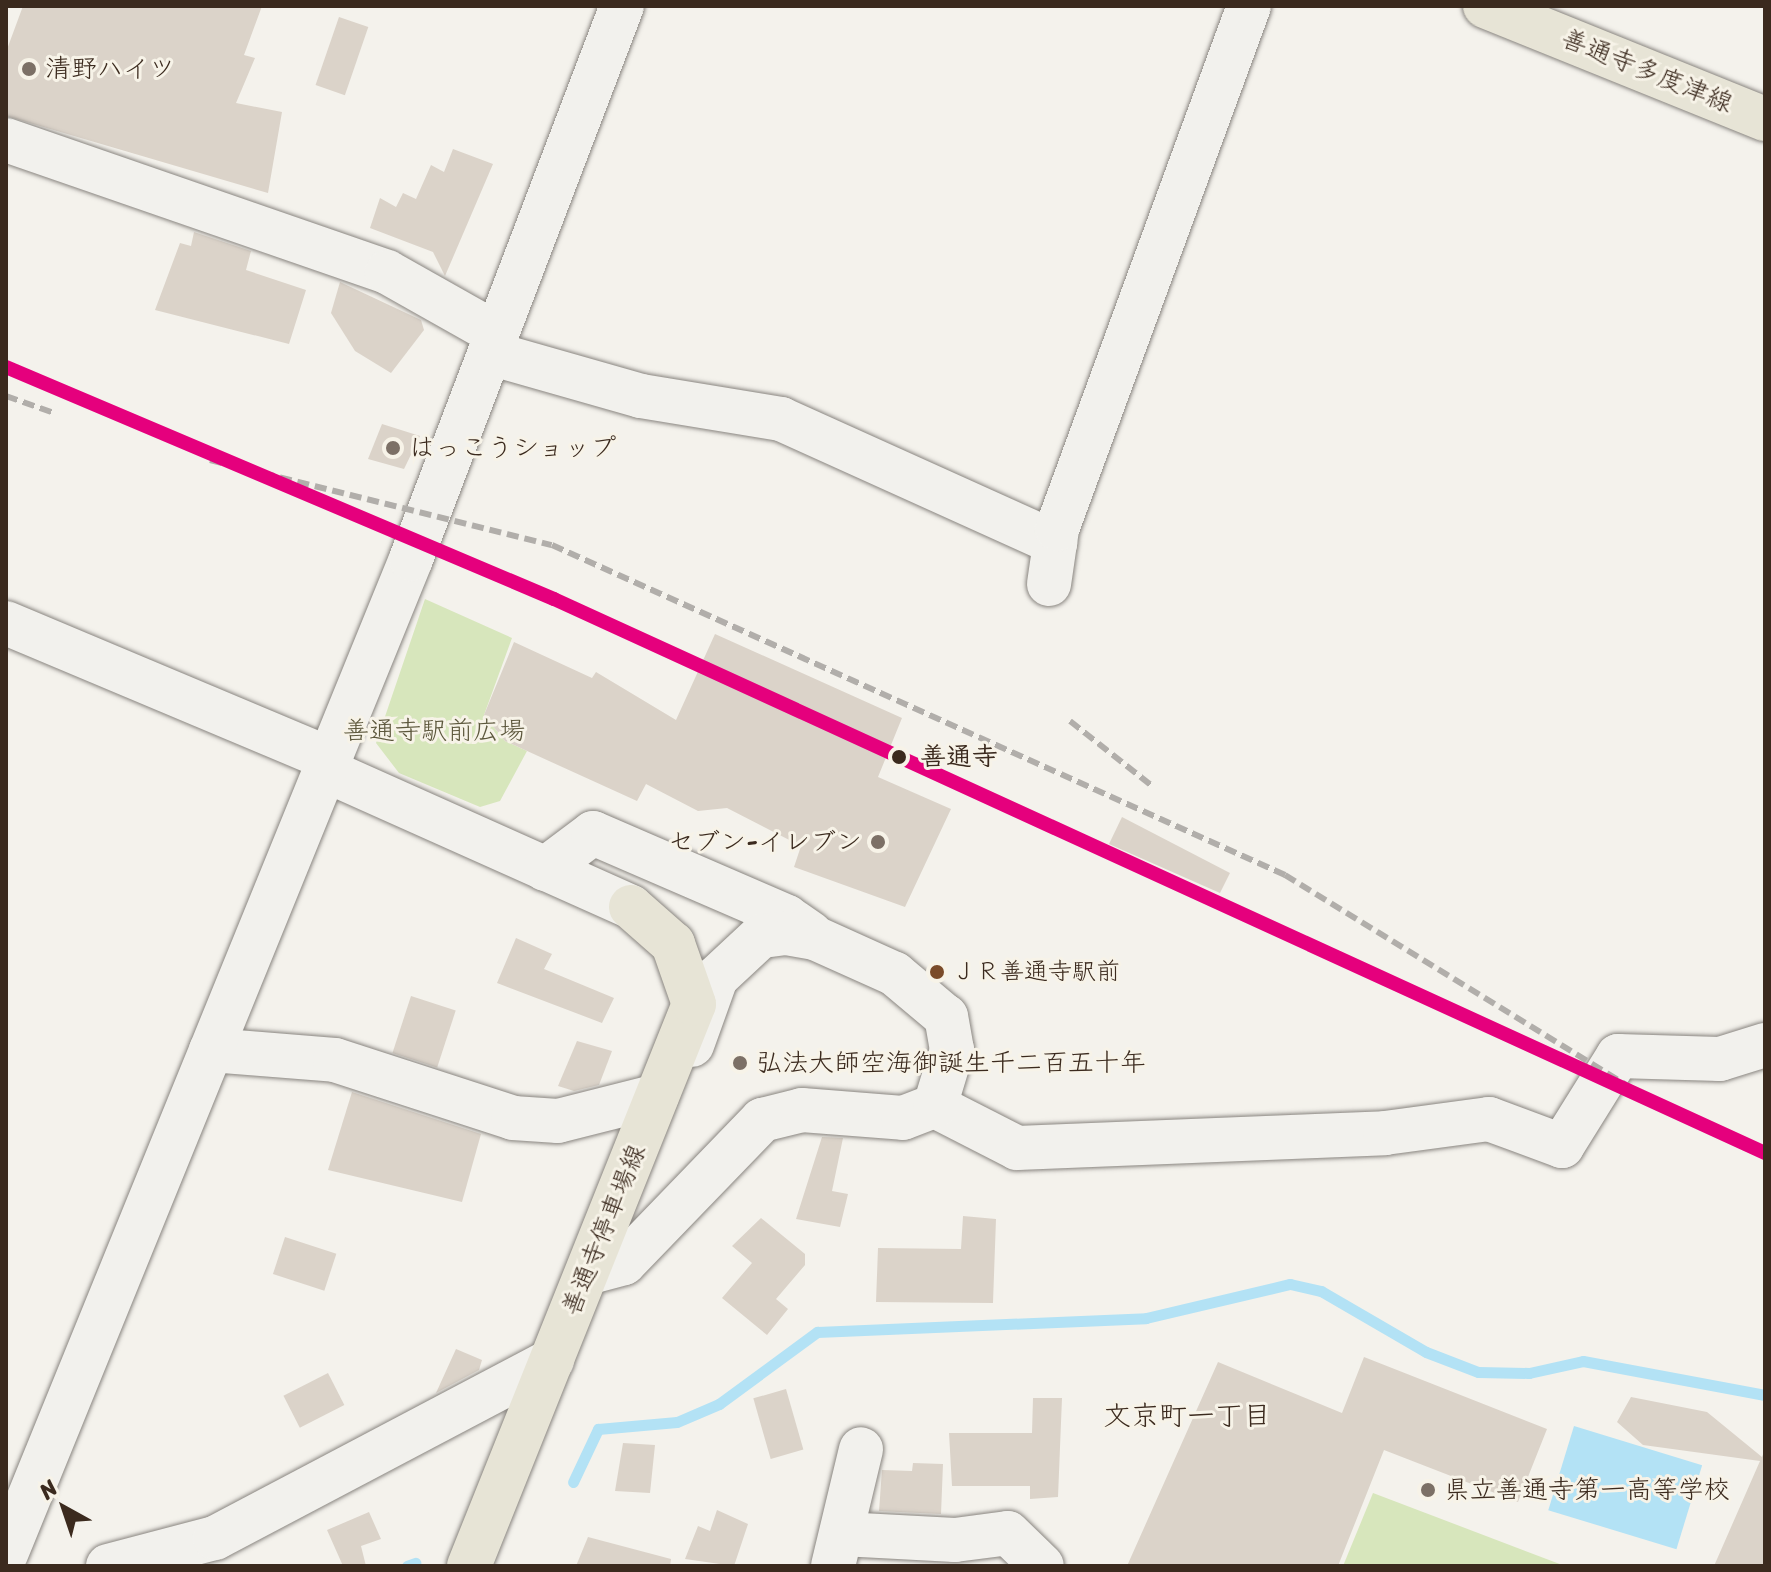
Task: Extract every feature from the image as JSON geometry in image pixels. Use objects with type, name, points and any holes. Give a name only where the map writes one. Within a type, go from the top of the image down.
[{"type":"main road","name":"善通寺多度津線","points":[[1485,6],[1765,119]]},
{"type":"main road","name":"善通寺停車場線","points":[[469,1566],[694,1004],[673,944],[631,907]]},
{"type":"street","points":[[6,1554],[327,765],[622,6]]},
{"type":"street","points":[[6,140],[387,272],[493,344],[641,396],[781,419],[1052,564],[1249,6]]},
{"type":"street","points":[[6,623],[327,765],[631,907]]},
{"type":"street","points":[[545,869],[593,833],[787,917],[815,938],[895,974],[946,1017],[952,1050],[935,1106]]},
{"type":"street","points":[[211,1050],[335,1060],[513,1118],[558,1121],[664,1081],[692,1047],[716,978],[751,943],[786,933],[815,938]]},
{"type":"street","points":[[587,1273],[624,1263],[762,1120],[802,1110],[903,1118],[935,1106],[1017,1148],[1370,1134],[1489,1119],[1562,1146],[1618,1056],[1720,1059],[1765,1045]]},
{"type":"street","points":[[626,1175],[652,1203],[683,1200]]},
{"type":"street","points":[[108,1566],[215,1538],[552,1360]]},
{"type":"street","points":[[861,1449],[838,1550],[1008,1533],[1042,1566]]},
{"type":"green space","name":"善通寺駅前広場","points":[[425,599],[512,638],[484,715],[505,741],[527,751],[500,801],[480,807],[399,773],[376,743]]},
{"type":"green space","points":[[1373,1493],[1565,1566],[1343,1566]]},
{"type":"water","points":[[1574,1426],[1702,1465],[1676,1549],[1548,1510]]},
{"type":"building","points":[[23,6],[262,6],[244,55],[255,58],[236,103],[282,112],[268,193],[6,116],[6,52]]},
{"type":"building","points":[[339,17],[368,27],[345,95],[316,85]]},
{"type":"building","points":[[453,149],[493,164],[445,276],[433,252],[370,228],[380,198],[396,207],[403,193],[416,199],[431,165],[444,172]]},
{"type":"building","points":[[194,232],[251,251],[246,270],[306,290],[289,344],[155,310],[180,243],[191,246]]},
{"type":"building","points":[[340,282],[421,320],[424,330],[391,373],[355,351],[331,313]]},
{"type":"building","name":"はっこうショップ","points":[[382,424],[420,436],[404,469],[368,459]]},
{"type":"building","points":[[715,634],[902,718],[878,777],[951,809],[905,907],[794,867],[801,846],[727,808],[698,811],[646,784],[637,801],[505,741],[484,715],[514,642],[592,678],[596,672],[676,720]]},
{"type":"building","points":[[1122,817],[1230,873],[1220,893],[1109,844]]},
{"type":"building","points":[[516,938],[552,954],[544,969],[614,998],[602,1023],[497,983]]},
{"type":"building","points":[[411,996],[456,1011],[437,1068],[392,1053]]},
{"type":"building","points":[[577,1041],[612,1051],[599,1085],[574,1091],[558,1086]]},
{"type":"building","points":[[352,1092],[481,1134],[462,1202],[328,1170]]},
{"type":"building","points":[[822,1137],[843,1138],[832,1191],[848,1194],[840,1227],[796,1219]]},
{"type":"building","points":[[963,1216],[996,1219],[993,1303],[876,1302],[878,1248],[961,1249]]},
{"type":"building","points":[[761,1218],[805,1254],[805,1265],[776,1299],[788,1309],[767,1335],[722,1298],[752,1263],[732,1246]]},
{"type":"building","points":[[285,1237],[336,1254],[324,1291],[273,1274]]},
{"type":"building","points":[[456,1349],[482,1360],[479,1370],[436,1393]]},
{"type":"building","points":[[1364,1357],[1547,1429],[1518,1502],[1384,1450],[1338,1566],[1127,1566],[1218,1362],[1342,1413]]},
{"type":"building","points":[[328,1373],[344,1405],[300,1428],[283,1396]]},
{"type":"building","points":[[786,1389],[803,1450],[771,1459],[753,1398]]},
{"type":"building","points":[[1631,1397],[1707,1412],[1762,1457],[1765,1449],[1765,1566],[1714,1566],[1760,1461],[1643,1445],[1617,1422]]},
{"type":"building","points":[[1033,1398],[1062,1398],[1058,1497],[1030,1499],[1030,1486],[952,1486],[949,1433],[1032,1433]]},
{"type":"building","points":[[623,1443],[655,1445],[650,1493],[615,1491]]},
{"type":"building","points":[[913,1463],[943,1464],[941,1514],[879,1511],[882,1470],[912,1471]]},
{"type":"building","points":[[717,1510],[748,1524],[734,1566],[685,1559],[698,1526],[710,1531]]},
{"type":"building","points":[[369,1512],[381,1539],[361,1546],[366,1566],[343,1566],[327,1530]]},
{"type":"building","points":[[588,1537],[671,1559],[670,1566],[576,1566]]},
{"type":"waterway","points":[[573,1482],[598,1429],[677,1422],[719,1404],[817,1332],[1146,1318],[1290,1284],[1321,1291],[1426,1352],[1478,1372],[1529,1373],[1583,1361],[1765,1395]]},
{"type":"waterway","points":[[407,1566],[415,1563]]},
{"type":"railway","points":[[6,396],[54,413]]},
{"type":"railway","points":[[210,460],[552,545],[1285,875],[1649,1099]]},
{"type":"railway","points":[[1070,721],[1152,786]]},
{"type":"transit line","points":[[6,367],[554,599],[1765,1153]]},
{"type":"place","name":"清野ハイツ","points":[[29,69]]},
{"type":"place","name":"はっこうショップ","points":[[393,448]]},
{"type":"place","name":"善通寺","points":[[899,757]]},
{"type":"place","name":"セブン-イレブン","points":[[878,842]]},
{"type":"place","name":"ＪＲ善通寺駅前","points":[[937,972]]},
{"type":"place","name":"弘法大師空海御誕生千二百五十年","points":[[740,1063]]},
{"type":"place","name":"県立善通寺第一高等学校","points":[[1428,1490]]},
{"type":"district","name":"文京町一丁目","points":[[1187,1416]]}]
